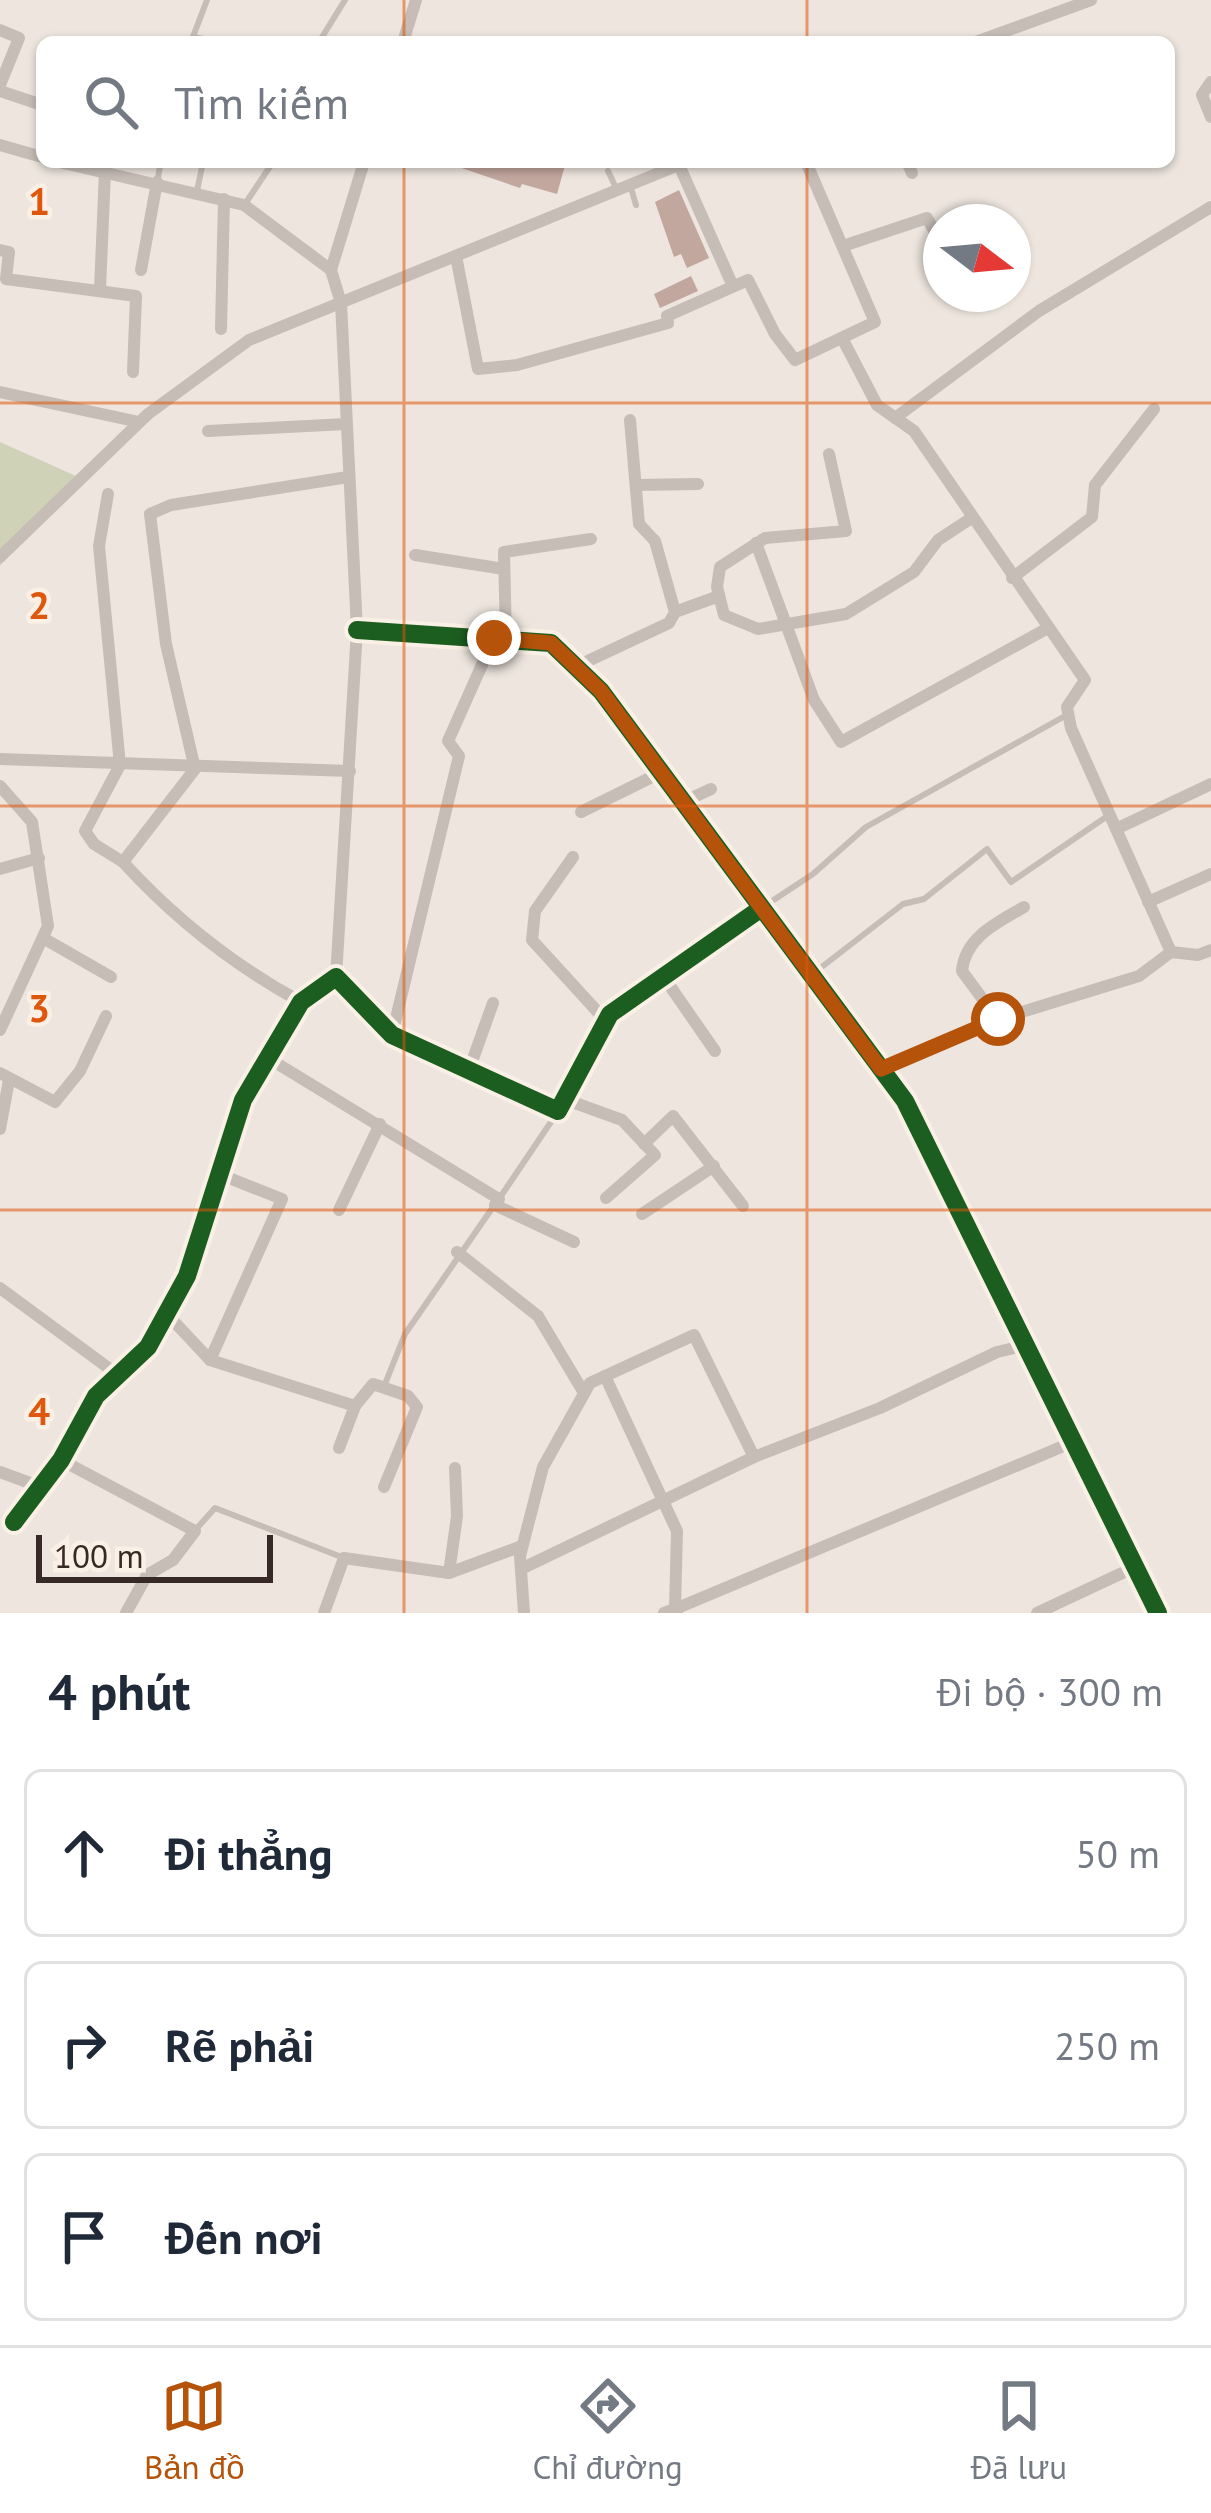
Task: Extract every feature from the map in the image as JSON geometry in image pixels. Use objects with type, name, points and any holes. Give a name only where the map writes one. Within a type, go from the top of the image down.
[{"type":"street","points":[[406,36],[416,0]]},
{"type":"street","points":[[992,36],[1091,0]]},
{"type":"street","points":[[0,30],[19,38],[0,88],[36,103]]},
{"type":"street","points":[[1211,82],[1202,95],[1211,117]]},
{"type":"street","points":[[0,145],[36,155]]},
{"type":"street","points":[[87,168],[244,205],[331,270]]},
{"type":"street","points":[[362,168],[331,270],[341,303],[357,630],[336,977],[392,1035],[561,1105],[622,1120],[656,1155],[607,1198]]},
{"type":"street","points":[[0,557],[139,422],[249,340],[670,168]]},
{"type":"street","points":[[684,168],[732,284]]},
{"type":"street","points":[[456,256],[474,363],[487,371],[668,323],[667,316],[748,280],[775,334],[795,360],[875,322],[809,168]]},
{"type":"street","points":[[100,289],[105,172]]},
{"type":"street","points":[[141,270],[157,182]]},
{"type":"street","points":[[221,329],[224,199]]},
{"type":"street","points":[[895,418],[1039,310],[1211,207]]},
{"type":"street","points":[[843,246],[923,219]]},
{"type":"street","points":[[0,250],[9,252],[6,279],[136,296],[133,372]]},
{"type":"street","points":[[842,338],[877,405],[914,431],[1084,680],[1067,707],[1068,715],[1171,952]]},
{"type":"street","points":[[0,392],[139,422]]},
{"type":"street","points":[[1012,578],[1092,517],[1095,485],[1154,409]]},
{"type":"street","points":[[631,420],[639,524],[656,541],[675,612]]},
{"type":"street","points":[[208,431],[346,424]]},
{"type":"street","points":[[829,454],[846,530],[756,543],[719,567],[724,615],[758,629],[845,614],[914,572],[938,540],[970,519]]},
{"type":"street","points":[[195,769],[166,644],[150,514],[171,505],[348,477]]},
{"type":"street","points":[[636,484],[698,484]]},
{"type":"street","points":[[108,494],[99,546],[120,765],[85,831],[94,844],[123,862],[161,904],[236,963],[302,1002]]},
{"type":"street","points":[[392,1035],[459,756],[448,741],[500,639],[504,552],[591,539]]},
{"type":"street","points":[[756,543],[814,700],[841,742],[1048,628]]},
{"type":"street","points":[[415,555],[504,569]]},
{"type":"street","points":[[575,667],[668,623],[675,612],[719,596]]},
{"type":"street","points":[[357,630],[551,643],[601,691],[905,1101],[1158,1613]]},
{"type":"street","points":[[0,759],[350,771]]},
{"type":"street","points":[[123,862],[195,769]]},
{"type":"street","points":[[581,812],[662,772]]},
{"type":"street","points":[[1116,829],[1211,784]]},
{"type":"street","points":[[0,786],[23,806],[48,901],[43,938],[0,1030]]},
{"type":"street","points":[[683,802],[711,789]]},
{"type":"street","points":[[573,857],[535,911],[532,940],[606,1021]]},
{"type":"street","points":[[0,869],[39,858]]},
{"type":"street","points":[[1148,902],[1211,874]]},
{"type":"street","points":[[998,1019],[962,971],[964,953],[985,930],[1024,907]]},
{"type":"street","points":[[561,1105],[606,1021],[760,909]]},
{"type":"street","points":[[43,938],[111,977]]},
{"type":"street","points":[[881,1069],[998,1019],[1139,976],[1171,952],[1198,955],[1211,950]]},
{"type":"street","points":[[663,976],[716,1052]]},
{"type":"street","points":[[14,1522],[61,1460],[96,1396],[148,1348],[187,1276],[243,1100],[302,1002],[336,977]]},
{"type":"street","points":[[469,1070],[493,1003]]},
{"type":"street","points":[[0,1129],[5,1077],[55,1102],[80,1071],[106,1016]]},
{"type":"street","points":[[268,1058],[380,1124],[497,1202],[574,1242]]},
{"type":"street","points":[[644,1144],[673,1116],[743,1205]]},
{"type":"street","points":[[339,1210],[380,1124]]},
{"type":"street","points":[[642,1214],[714,1166]]},
{"type":"street","points":[[210,1360],[282,1199],[220,1174]]},
{"type":"street","points":[[457,1252],[538,1316],[584,1394]]},
{"type":"street","points":[[0,1288],[118,1375]]},
{"type":"street","points":[[166,1313],[210,1360],[355,1406]]},
{"type":"street","points":[[524,1613],[522,1546],[543,1467],[590,1383],[694,1335],[754,1456]]},
{"type":"street","points":[[520,1570],[754,1456],[880,1408],[997,1352],[1023,1346]]},
{"type":"street","points":[[604,1376],[677,1531],[672,1612],[1073,1442]]},
{"type":"street","points":[[339,1448],[355,1406],[373,1384],[407,1396],[417,1407],[384,1487]]},
{"type":"street","points":[[61,1460],[195,1532],[173,1560],[147,1575],[126,1613]]},
{"type":"street","points":[[449,1573],[457,1516],[455,1468]]},
{"type":"street","points":[[0,1472],[41,1486]]},
{"type":"street","points":[[324,1613],[344,1558],[449,1573],[522,1546]]},
{"type":"street","points":[[1037,1613],[1135,1567]]},
{"type":"lane","points":[[193,36],[207,0]]},
{"type":"lane","points":[[323,36],[345,0]]},
{"type":"lane","points":[[157,182],[160,168]]},
{"type":"lane","points":[[196,191],[202,168]]},
{"type":"lane","points":[[244,205],[269,168]]},
{"type":"lane","points":[[608,171],[636,205]]},
{"type":"lane","points":[[760,909],[813,874],[866,827],[1068,715]]},
{"type":"lane","points":[[813,974],[903,904],[923,899],[987,849],[1011,882],[1109,814]]},
{"type":"lane","points":[[384,1388],[405,1334],[561,1105]]},
{"type":"lane","points":[[195,1532],[215,1508],[344,1558]]},
{"type":"green space","points":[[0,442],[76,476],[0,566]]},
{"type":"building","points":[[462,168],[564,168],[557,194],[522,184],[520,188]]},
{"type":"building","points":[[679,190],[709,258],[687,268],[681,254],[674,257],[655,202]]},
{"type":"building","points":[[691,276],[698,291],[660,308],[654,294]]},
{"type":"cycle path","points":[[357,630],[551,643],[601,691],[905,1101],[1158,1613]]},
{"type":"cycle path","points":[[14,1522],[61,1460],[96,1396],[148,1347],[187,1276],[243,1100],[301,1002],[336,977],[392,1035],[558,1111],[610,1014],[760,909]]},
{"type":"route","points":[[494,638],[551,643],[601,691],[881,1069],[998,1019]]}]
